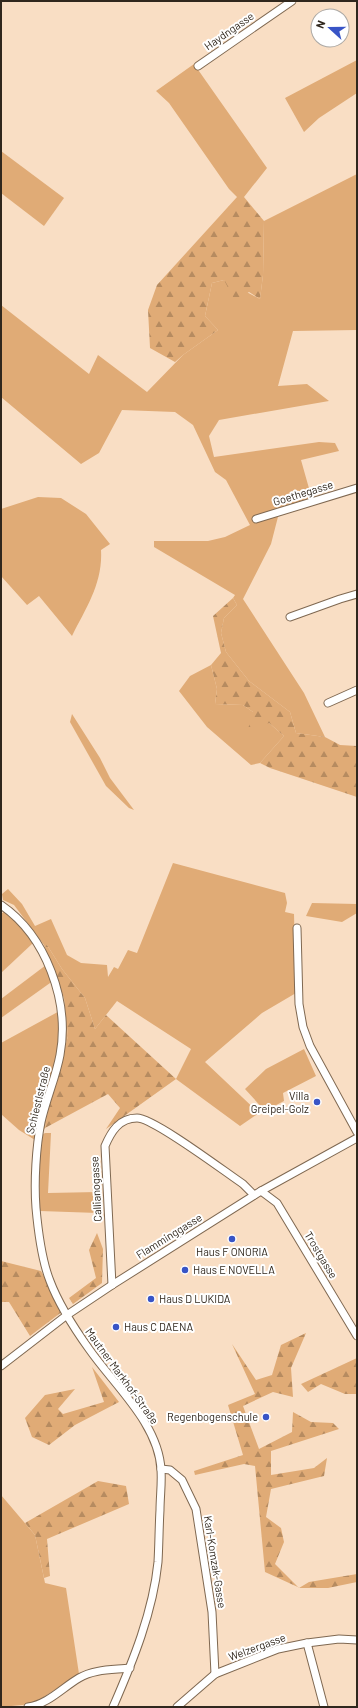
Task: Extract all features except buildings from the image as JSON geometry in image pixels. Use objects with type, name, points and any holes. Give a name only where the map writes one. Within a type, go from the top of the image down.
[{"type":"street","name":"Haydngasse","points":[[198,66],[292,1]]},
{"type":"street","name":"Goethegasse","points":[[256,519],[357,488]]},
{"type":"street","points":[[290,617],[340,598],[357,594]]},
{"type":"street","points":[[328,703],[357,690]]},
{"type":"street","name":"Schiestlstraße","points":[[1,905],[12,912],[31,932],[53,976],[61,1007],[63,1029],[60,1054],[41,1121],[36,1207],[42,1250],[49,1280],[67,1315]]},
{"type":"street","points":[[297,928],[300,1004],[303,1026],[310,1046],[357,1132]]},
{"type":"street","name":"Callianogasse","points":[[112,1285],[105,1146],[112,1130],[126,1120],[137,1118],[154,1124],[243,1184],[254,1195]]},
{"type":"street","name":"Flamminggasse","points":[[1,1366],[67,1315],[112,1285],[254,1195],[357,1138]]},
{"type":"street","name":"Trostgasse","points":[[261,1191],[277,1203],[357,1336]]},
{"type":"street","name":"Mautner Markhof-Straße","points":[[67,1315],[90,1350],[145,1422],[156,1448],[161,1468],[158,1563],[140,1641],[114,1707]]},
{"type":"street","name":"Karl-Komzak-Gasse","points":[[161,1468],[170,1470],[182,1480],[196,1509],[212,1612],[215,1674]]},
{"type":"street","name":"Welzergasse","points":[[177,1707],[215,1674],[278,1649],[307,1643],[339,1639],[357,1640]]},
{"type":"street","points":[[307,1643],[324,1707]]},
{"type":"street","points":[[28,1707],[49,1700],[79,1678],[93,1672],[130,1668]]},
{"type":"green space","points":[[357,60],[357,93],[319,118],[304,132],[285,98]]},
{"type":"green space","points":[[194,64],[267,168],[244,197],[237,197],[229,189],[169,103],[156,91]]},
{"type":"green space","points":[[1,151],[64,198],[44,226],[1,193]]},
{"type":"green space","points":[[357,174],[357,330],[293,331],[278,386],[307,384],[329,401],[219,420],[209,436],[214,457],[319,442],[335,443],[339,451],[301,460],[312,499],[280,509],[271,544],[243,599],[304,693],[325,737],[296,733],[290,712],[249,681],[226,652],[221,633],[224,618],[237,605],[233,598],[235,595],[154,547],[154,541],[208,541],[225,537],[250,525],[226,480],[215,472],[193,425],[175,412],[122,410],[99,453],[81,464],[1,397],[1,305],[89,374],[98,355],[147,392],[183,355],[218,330],[205,316],[212,283],[224,280],[260,299],[263,275],[264,221]]},
{"type":"green space","points":[[237,197],[244,197],[264,221],[263,275],[260,299],[249,292],[235,301],[224,280],[212,283],[205,316],[218,330],[175,362],[150,348],[148,310],[157,285]]},
{"type":"green space","points":[[38,497],[61,498],[86,514],[110,544],[101,550],[101,562],[96,584],[88,605],[72,636],[39,596],[27,605],[1,576],[1,509]]},
{"type":"green space","points":[[233,598],[237,605],[224,618],[221,633],[226,652],[249,681],[290,712],[296,733],[325,737],[340,745],[357,746],[357,797],[270,768],[260,763],[284,736],[269,723],[248,729],[253,712],[243,705],[215,704],[217,689],[211,665],[221,653],[213,616]]},
{"type":"green space","points":[[211,665],[217,689],[215,704],[243,705],[269,723],[284,736],[260,763],[251,765],[207,727],[179,691],[190,676]]},
{"type":"green space","points":[[72,714],[100,758],[110,778],[134,810],[129,808],[106,786],[70,722]]},
{"type":"green space","points":[[173,863],[285,893],[287,903],[285,912],[294,914],[296,993],[262,1013],[205,1062],[259,1113],[240,1126],[176,1079],[191,1049],[117,1001],[95,1029],[85,998],[62,969],[47,945],[44,945],[14,905],[3,900],[2,894],[8,889],[22,904],[35,926],[51,919],[67,955],[81,963],[107,965],[108,977],[114,967],[118,969],[128,950],[137,953]]},
{"type":"green space","points":[[312,903],[357,904],[357,913],[342,922],[306,916]]},
{"type":"green space","points":[[5,911],[15,920],[33,943],[1,973],[1,914]]},
{"type":"green space","points":[[44,945],[47,945],[62,969],[85,998],[95,1029],[106,1015],[176,1079],[106,1129],[120,1108],[108,1094],[45,1128],[48,1110],[68,1036],[64,998]]},
{"type":"green space","points":[[50,962],[57,978],[1,1018],[1,999]]},
{"type":"green space","points":[[65,1008],[68,1036],[48,1110],[45,1128],[35,1140],[19,1130],[1,1114],[1,1043]]},
{"type":"green space","points":[[304,1049],[316,1076],[283,1093],[284,1101],[265,1111],[245,1089],[266,1069]]},
{"type":"green space","points":[[45,1133],[51,1133],[48,1193],[98,1192],[98,1213],[40,1211],[39,1172],[42,1135]]},
{"type":"green space","points":[[97,1233],[103,1249],[102,1283],[73,1304],[69,1298],[96,1278],[89,1250]]},
{"type":"green space","points":[[1,1261],[41,1271],[63,1311],[30,1336],[9,1302],[1,1302]]},
{"type":"green space","points":[[306,1333],[291,1368],[293,1397],[273,1392],[243,1406],[259,1449],[292,1432],[293,1412],[311,1422],[333,1423],[339,1429],[271,1451],[271,1475],[314,1468],[327,1458],[324,1476],[271,1489],[266,1517],[281,1528],[284,1542],[275,1564],[298,1587],[265,1572],[255,1466],[244,1464],[195,1475],[194,1471],[243,1455],[228,1405],[255,1394],[232,1344],[256,1380],[272,1375],[281,1345]]},
{"type":"green space","points":[[357,1358],[357,1394],[345,1394],[321,1384],[308,1392],[301,1384]]},
{"type":"green space","points":[[92,1367],[119,1402],[75,1425],[49,1445],[32,1437],[25,1418],[45,1395],[75,1389],[58,1409],[63,1414],[104,1402]]},
{"type":"green space","points":[[98,1481],[126,1486],[129,1504],[47,1539],[50,1576],[44,1578],[35,1535],[25,1523]]},
{"type":"green space","points":[[1,1495],[35,1535],[45,1583],[66,1588],[79,1674],[33,1704],[1,1707]]},
{"type":"green space","points":[[357,1574],[357,1582],[328,1588],[299,1588],[309,1582]]},
{"type":"place","name":"Villa Greipel-Golz","points":[[317,1102]]},
{"type":"place","name":"Haus F ONORIA","points":[[232,1239]]},
{"type":"place","name":"Haus E NOVELLA","points":[[185,1270]]},
{"type":"place","name":"Haus D LUKIDA","points":[[151,1299]]},
{"type":"place","name":"Haus C DAENA","points":[[116,1327]]},
{"type":"place","name":"Regenbogenschule","points":[[266,1417]]}]
